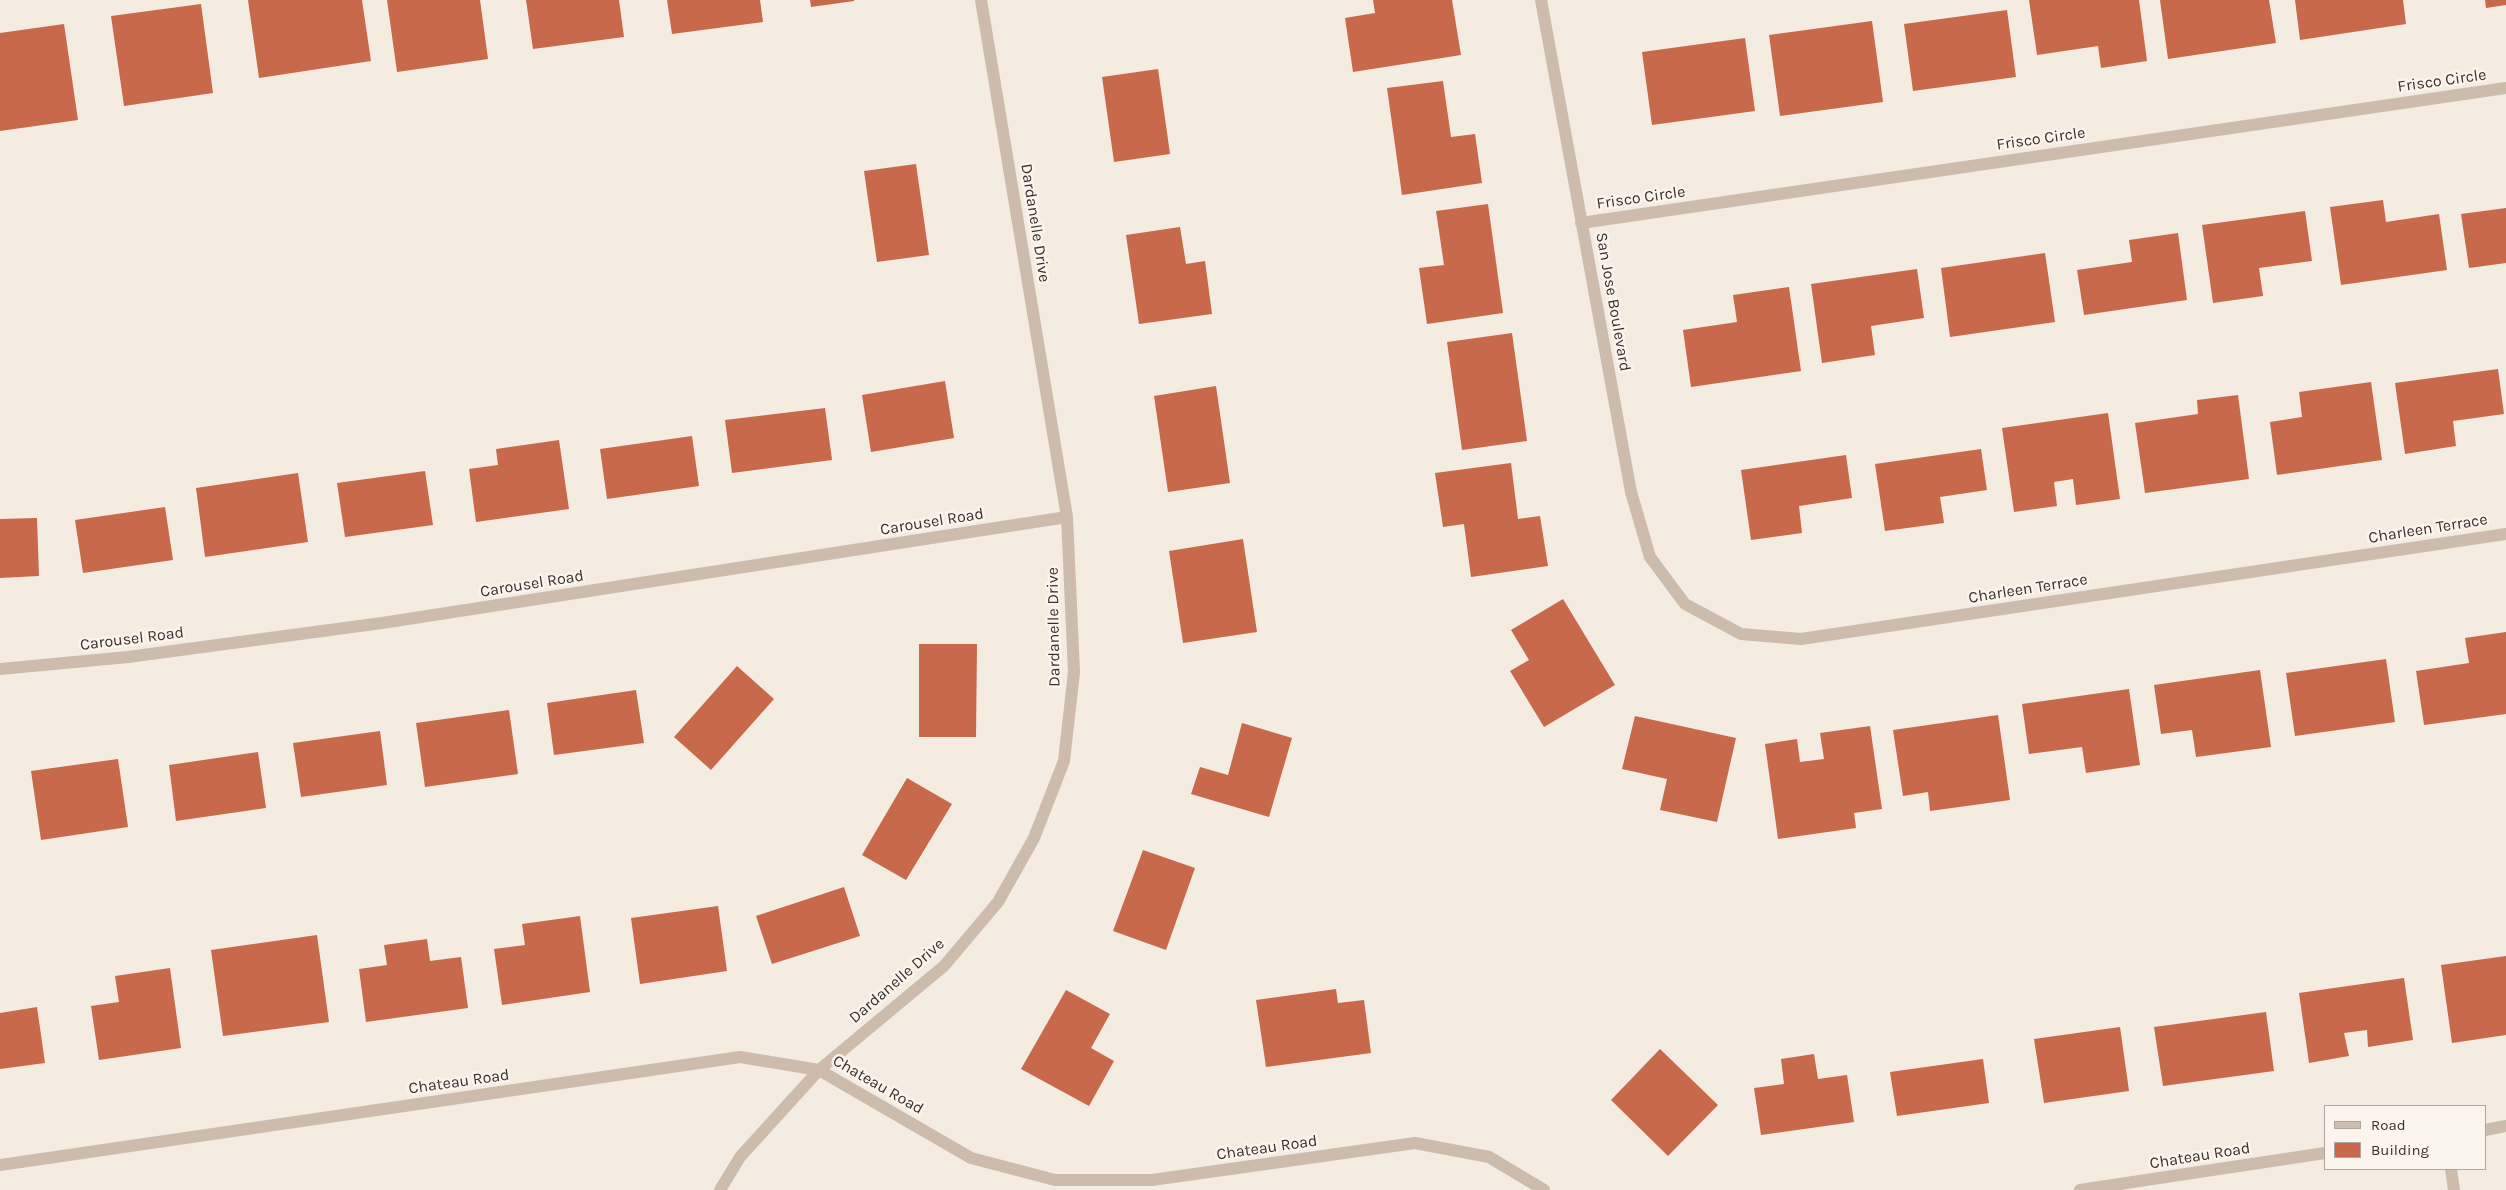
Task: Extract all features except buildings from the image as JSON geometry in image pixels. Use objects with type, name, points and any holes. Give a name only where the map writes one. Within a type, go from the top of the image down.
[{"type":"street","name":"Dardanelle Drive","points":[[720,1190],[740,1157],[819,1070],[944,966],[998,902],[1034,838],[1064,760],[1073,682],[1067,517],[982,0]]},
{"type":"street","name":"San Jose Boulevard","points":[[1541,0],[1631,492]]},
{"type":"street","name":"Frisco Circle","points":[[1581,223],[2506,88]]},
{"type":"street","name":"Charleen Terrace","points":[[1631,492],[1650,556],[1685,604],[1741,634],[1801,639],[2506,534]]},
{"type":"street","name":"Carousel Road","points":[[0,669],[128,657],[382,623],[1067,517]]},
{"type":"street","name":"Chateau Road","points":[[0,1165],[740,1057],[819,1070],[971,1158],[1055,1180],[1152,1180],[1416,1143],[1489,1157],[1544,1190]]},
{"type":"street","points":[[2486,1130],[2506,1126]]},
{"type":"street","name":"Chateau Road","points":[[2080,1190],[2324,1153]]},
{"type":"street","points":[[2451,1170],[2454,1190]]}]
